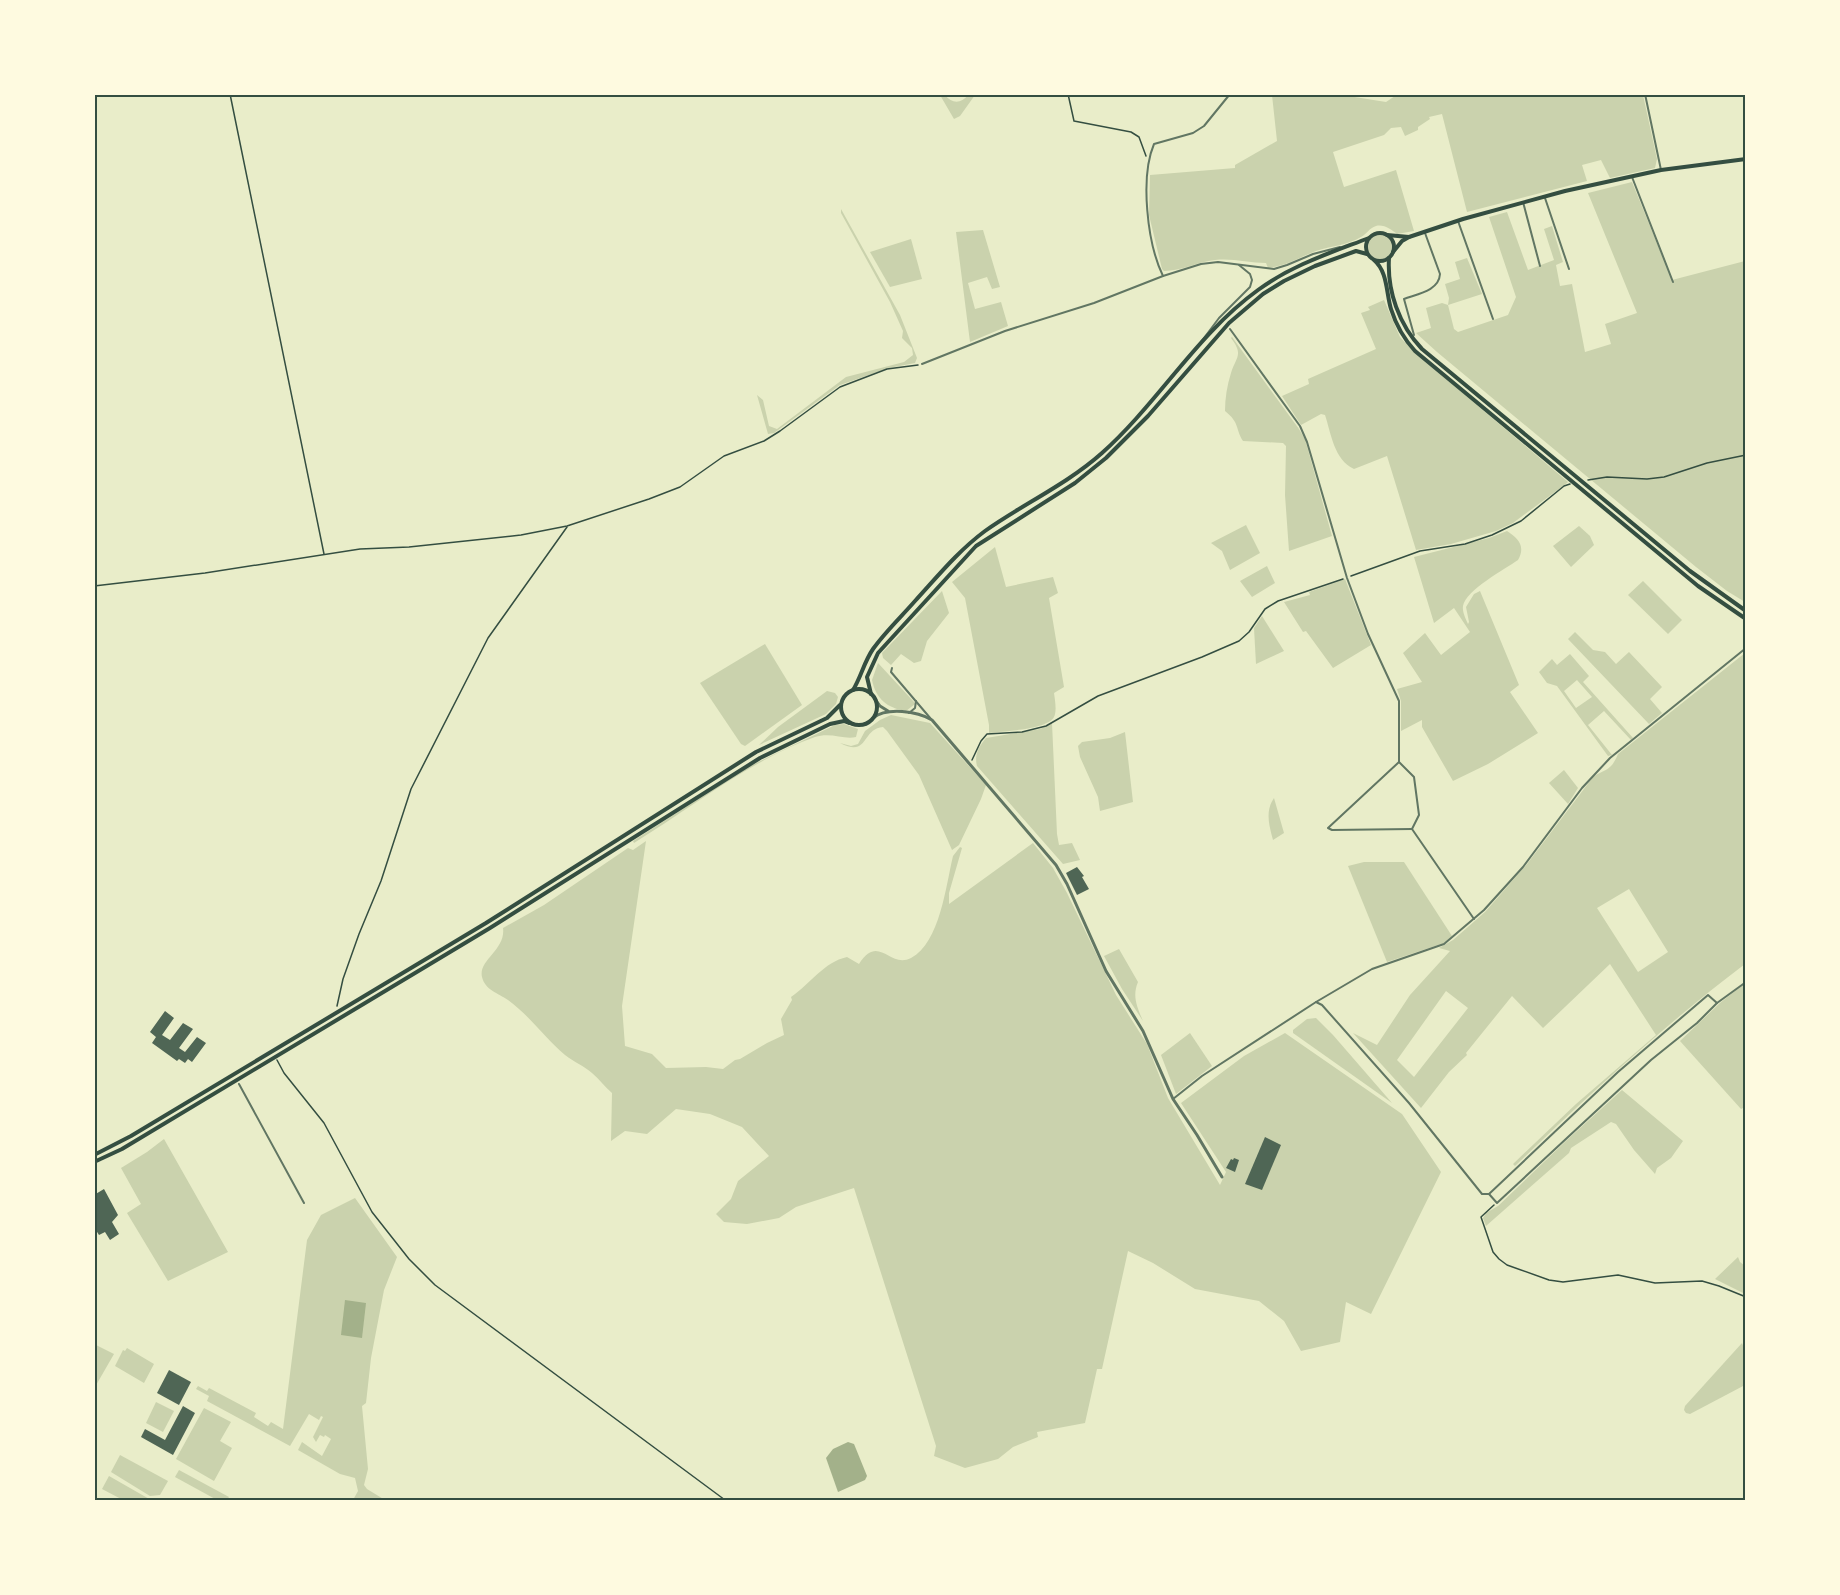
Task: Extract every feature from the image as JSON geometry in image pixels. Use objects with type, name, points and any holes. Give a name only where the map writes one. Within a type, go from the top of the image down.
[{"type":"main road","points":[[1374,260],[1383,261],[1389,258],[1402,241],[1409,237],[1545,196],[1661,170],[1746,159]]},
{"type":"main road","points":[[94,1155],[131,1136],[486,923],[756,752],[827,718],[840,705],[844,696],[853,690],[872,650],[954,558],[987,530],[1059,486],[1095,459],[1132,423],[1236,307],[1272,280],[1299,265],[1375,234],[1409,237]]},
{"type":"main road","points":[[1387,235],[1394,243],[1393,252]]},
{"type":"main road","points":[[1367,254],[1368,238]]},
{"type":"main road","points":[[871,694],[867,677],[878,653],[976,546],[1075,483],[1107,458],[1148,416],[1229,323],[1263,294],[1284,280],[1356,251],[1367,254],[1380,267],[1396,323],[1415,351],[1704,591],[1746,619]]},
{"type":"main road","points":[[1389,258],[1393,298],[1406,328],[1416,342],[1713,589],[1746,611]]},
{"type":"main road","points":[[94,1162],[122,1149],[490,928],[760,758],[830,724],[844,721],[862,725],[873,718],[877,708],[875,699],[863,690],[853,690]]},
{"type":"main road","points":[[840,705],[842,716],[849,723]]},
{"type":"street","points":[[1162,276],[1146,209],[1148,159],[1154,144],[1193,133],[1204,126],[1230,94]]},
{"type":"street","points":[[1645,94],[1661,170]]},
{"type":"street","points":[[1632,177],[1673,282]]},
{"type":"street","points":[[1545,196],[1569,269]]},
{"type":"street","points":[[1523,202],[1540,266]]},
{"type":"street","points":[[1458,221],[1493,319]]},
{"type":"street","points":[[1414,335],[1404,299],[1434,287],[1440,280],[1440,274],[1425,233]]},
{"type":"street","points":[[922,364],[1005,331],[1094,303],[1162,276],[1201,264],[1230,262],[1274,269],[1312,254],[1346,247]]},
{"type":"street","points":[[1198,348],[1219,318],[1248,291],[1251,284],[1252,280],[1248,271],[1230,262]]},
{"type":"street","points":[[1230,329],[1300,426],[1307,442],[1347,578],[1368,634],[1399,701],[1399,762],[1414,777],[1419,815],[1412,829]]},
{"type":"street","points":[[1173,1099],[1202,1076],[1316,1002],[1372,969],[1444,944],[1484,910],[1523,867],[1582,789],[1610,758],[1746,648]]},
{"type":"street","points":[[892,668],[891,672],[1056,865],[1067,884],[1106,971],[1143,1031],[1173,1099],[1222,1177]]},
{"type":"street","points":[[875,699],[883,708],[890,711],[926,717],[934,722]]},
{"type":"street","points":[[905,713],[914,709],[917,702]]},
{"type":"street","points":[[916,715],[920,710],[917,702]]},
{"type":"street","points":[[914,709],[916,715]]},
{"type":"street","points":[[873,718],[890,711]]},
{"type":"street","points":[[1399,762],[1328,828],[1332,831],[1412,829]]},
{"type":"street","points":[[1412,829],[1473,919]]},
{"type":"street","points":[[1489,1194],[1497,1203],[1651,1060],[1697,1023],[1717,1003],[1746,982]]},
{"type":"street","points":[[1316,1002],[1323,1005],[1409,1103],[1482,1194],[1489,1194],[1625,1066],[1708,995],[1717,1003]]},
{"type":"street","points":[[239,1084],[304,1203]]},
{"type":"path","points":[[230,94],[324,554]]},
{"type":"path","points":[[1068,94],[1074,121],[1131,132],[1139,137],[1148,159]]},
{"type":"path","points":[[94,586],[225,571],[360,549],[446,544],[521,535],[567,526],[680,487],[724,456],[764,441],[840,387],[857,379],[888,369],[922,364]]},
{"type":"path","points":[[1583,482],[1607,477],[1647,479],[1665,477],[1707,463],[1746,455]]},
{"type":"path","points":[[970,763],[987,734],[1022,732],[1046,726],[1098,696],[1239,641],[1249,632],[1265,609],[1278,601],[1420,551],[1465,544],[1492,535],[1521,521],[1564,486],[1573,483]]},
{"type":"path","points":[[337,1006],[343,979],[381,881],[411,789],[488,638],[567,526]]},
{"type":"path","points":[[277,1060],[329,1130],[372,1212],[390,1236],[428,1278],[725,1500]]},
{"type":"path","points":[[1497,1203],[1485,1211],[1481,1221],[1493,1252],[1507,1265],[1549,1280],[1563,1282],[1618,1275],[1654,1283],[1702,1281],[1746,1297]]},
{"type":"shaded area","points":[[1398,94],[1643,95],[1657,159],[1655,168],[1610,178],[1601,160],[1582,165],[1587,181],[1467,212],[1442,114],[1429,117],[1430,119],[1418,127],[1418,130],[1405,136],[1401,127],[1391,128],[1384,135],[1333,152],[1344,187],[1396,170],[1414,231],[1397,234],[1385,227],[1376,226],[1351,242],[1316,251],[1275,267],[1268,268],[1266,263],[1221,260],[1208,261],[1171,271],[1162,269],[1149,215],[1150,175],[1235,168],[1235,165],[1277,141],[1272,95],[1342,95],[1386,102]]},
{"type":"shaded area","points":[[940,95],[945,95],[956,102],[968,95],[975,95],[960,116],[954,119]]},
{"type":"shaded area","points":[[1632,182],[1672,280],[1745,261],[1745,602],[1696,567],[1416,333],[1431,328],[1426,308],[1442,303],[1448,305],[1454,329],[1458,332],[1508,315],[1516,297],[1489,217],[1507,212],[1528,270],[1554,260],[1544,229],[1552,226],[1563,262],[1556,265],[1560,286],[1572,284],[1585,352],[1611,344],[1605,324],[1637,313],[1588,193]]},
{"type":"shaded area","points":[[841,209],[900,315],[917,358],[915,363],[889,368],[840,385],[774,433],[768,434],[757,395],[763,400],[769,426],[777,429],[846,377],[904,362],[913,355],[912,348],[902,338],[903,331],[890,302],[841,213]]},
{"type":"shaded area","points":[[983,230],[1000,287],[992,289],[987,277],[968,283],[975,309],[1001,302],[1008,326],[970,342],[956,232]]},
{"type":"shaded area","points":[[1380,235],[1388,239],[1392,247],[1388,255],[1380,259],[1372,255],[1368,247],[1372,239]]},
{"type":"shaded area","points":[[911,239],[922,279],[890,287],[870,252]]},
{"type":"shaded area","points":[[1467,258],[1482,294],[1448,305],[1449,298],[1445,284],[1460,279],[1455,262]]},
{"type":"shaded area","points":[[1384,300],[1400,337],[1414,352],[1568,482],[1513,523],[1496,531],[1451,544],[1416,550],[1387,456],[1354,469],[1347,465],[1338,453],[1325,415],[1321,414],[1301,425],[1282,396],[1309,384],[1308,379],[1376,349],[1361,313],[1370,310],[1368,307]]},
{"type":"shaded area","points":[[1232,337],[1305,439],[1332,536],[1289,551],[1285,495],[1286,446],[1283,443],[1243,441],[1235,422],[1225,411],[1228,383],[1238,356]]},
{"type":"shaded area","points":[[1246,525],[1260,553],[1230,570],[1222,551],[1211,543]]},
{"type":"shaded area","points":[[1579,526],[1590,536],[1594,545],[1571,567],[1553,546]]},
{"type":"shaded area","points":[[1507,531],[1520,543],[1521,551],[1518,560],[1471,593],[1463,606],[1463,611],[1468,624],[1466,607],[1474,594],[1480,591],[1519,685],[1510,692],[1538,733],[1488,764],[1453,781],[1422,727],[1422,720],[1401,731],[1401,701],[1397,689],[1422,682],[1403,653],[1425,633],[1441,655],[1470,632],[1454,608],[1434,623],[1414,557],[1489,538]]},
{"type":"shaded area","points":[[995,547],[1006,587],[1053,577],[1058,593],[1049,598],[1064,687],[1054,693],[1055,712],[1050,721],[1034,727],[989,733],[965,598],[952,582]]},
{"type":"shaded area","points":[[1267,566],[1275,583],[1252,597],[1240,581]]},
{"type":"shaded area","points":[[1345,579],[1371,645],[1333,668],[1306,631],[1303,632],[1284,602],[1310,595],[1309,592]]},
{"type":"shaded area","points":[[1643,581],[1682,620],[1668,634],[1628,595]]},
{"type":"shaded area","points":[[942,591],[949,613],[927,641],[921,661],[914,663],[901,654],[891,665],[883,658],[882,653]]},
{"type":"shaded area","points":[[1262,616],[1284,651],[1256,664],[1254,628]]},
{"type":"shaded area","points":[[1575,632],[1593,650],[1605,652],[1616,664],[1629,652],[1662,687],[1650,699],[1662,713],[1649,724],[1568,639]]},
{"type":"shaded area","points":[[765,644],[802,705],[745,746],[741,744],[700,683]]},
{"type":"shaded area","points":[[1745,653],[1745,964],[1627,1061],[1515,1166],[1513,1164],[1576,1104],[1656,1035],[1610,964],[1543,1028],[1512,996],[1466,1053],[1467,1055],[1449,1072],[1421,1108],[1353,1033],[1377,1045],[1410,995],[1450,951],[1439,948],[1453,940],[1485,912],[1527,864],[1593,777],[1611,766],[1618,754]],"holes":[[[1629,889],[1668,952],[1638,972],[1597,908]],[[1446,991],[1468,1008],[1414,1077],[1397,1060]]]},
{"type":"shaded area","points":[[1570,654],[1589,676],[1583,682],[1633,738],[1631,740],[1604,711],[1588,725],[1612,755],[1608,756],[1557,686],[1547,683],[1539,672],[1552,659],[1557,665]],"holes":[[[1577,680],[1592,697],[1576,708],[1564,691]]]},
{"type":"shaded area","points":[[878,663],[914,702],[915,704],[906,711],[893,708],[883,702],[876,692],[872,680]]},
{"type":"shaded area","points":[[827,691],[835,693],[838,697],[836,704],[826,714],[759,745],[778,727]]},
{"type":"shaded area","points":[[891,715],[930,723],[986,785],[959,845],[952,850],[919,775],[883,727],[871,732],[861,745],[856,747],[849,747],[840,743],[851,746],[858,744],[865,731]]},
{"type":"shaded area","points":[[1052,723],[1059,845],[1072,843],[1080,860],[1063,864],[977,766],[976,762],[978,751],[986,738],[1040,729]]},
{"type":"shaded area","points":[[844,724],[858,729],[856,737],[821,736],[792,746],[722,785],[634,843],[633,841],[750,766],[835,725]]},
{"type":"shaded area","points":[[1125,732],[1133,802],[1100,811],[1098,797],[1080,757],[1078,746],[1082,742],[1110,738]]},
{"type":"shaded area","points":[[1564,770],[1578,788],[1568,804],[1549,783]]},
{"type":"shaded area","points":[[1274,798],[1284,833],[1273,840],[1269,824],[1269,808]]},
{"type":"shaded area","points":[[646,841],[622,1006],[625,1046],[652,1054],[666,1068],[723,1069],[735,1060],[784,1035],[781,1019],[792,1000],[791,997],[824,968],[847,957],[859,964],[866,955],[872,952],[878,951],[903,960],[911,958],[921,950],[935,927],[953,856],[960,847],[962,848],[949,893],[949,904],[1033,843],[1053,868],[1067,893],[1116,995],[1147,1044],[1168,1098],[1220,1185],[1226,1172],[1181,1103],[1244,1056],[1285,1033],[1402,1114],[1441,1172],[1371,1314],[1346,1302],[1340,1342],[1301,1351],[1284,1321],[1259,1301],[1195,1289],[1153,1263],[1128,1251],[1102,1369],[1097,1369],[1085,1423],[1037,1432],[1038,1437],[1013,1447],[998,1459],[965,1468],[934,1456],[936,1446],[854,1188],[796,1207],[779,1218],[747,1224],[724,1222],[716,1214],[731,1199],[738,1181],[769,1156],[742,1127],[710,1114],[676,1109],[647,1134],[625,1131],[611,1141],[612,1093],[586,1068],[565,1055],[516,1006],[489,988],[482,977],[484,965],[497,949],[503,936],[503,928],[544,905],[628,848],[633,850]]},
{"type":"shaded area","points":[[1364,862],[1404,862],[1452,936],[1444,943],[1387,962],[1348,866]]},
{"type":"shaded area","points":[[1119,949],[1138,982],[1135,997],[1143,1021],[1104,956]]},
{"type":"shaded area","points":[[1745,983],[1745,1107],[1741,1109],[1680,1041]]},
{"type":"shaded area","points":[[1316,1018],[1392,1103],[1293,1033],[1293,1030],[1307,1019]]},
{"type":"shaded area","points":[[1190,1033],[1212,1066],[1176,1094],[1161,1055]]},
{"type":"shaded area","points":[[1622,1090],[1683,1141],[1671,1158],[1657,1168],[1655,1174],[1616,1124],[1611,1122],[1571,1148],[1569,1153],[1486,1226],[1483,1218],[1486,1213],[1498,1206]]},
{"type":"shaded area","points":[[164,1139],[228,1252],[168,1281],[127,1213],[141,1204],[121,1168]]},
{"type":"shaded area","points":[[355,1198],[397,1257],[384,1290],[371,1358],[366,1403],[362,1406],[368,1469],[364,1485],[385,1500],[353,1500],[358,1491],[355,1478],[340,1474],[298,1450],[302,1442],[322,1456],[331,1439],[320,1435],[316,1442],[313,1437],[323,1417],[321,1416],[319,1420],[309,1414],[290,1446],[207,1401],[209,1396],[196,1389],[198,1386],[207,1391],[209,1388],[256,1413],[254,1417],[268,1426],[271,1422],[283,1429],[307,1240],[321,1215]]},
{"type":"shaded area","points":[[1738,1257],[1745,1266],[1745,1294],[1715,1279]]},
{"type":"shaded area","points":[[345,1300],[366,1303],[362,1338],[341,1335]]},
{"type":"shaded area","points":[[1742,1343],[1745,1351],[1745,1385],[1690,1414],[1686,1413],[1685,1406]]},
{"type":"shaded area","points":[[94,1344],[114,1354],[95,1387],[94,1387]]},
{"type":"shaded area","points":[[127,1348],[154,1364],[144,1383],[115,1366],[123,1350]]},
{"type":"shaded area","points":[[156,1402],[174,1411],[163,1432],[146,1423]]},
{"type":"shaded area","points":[[204,1408],[231,1422],[220,1441],[232,1448],[214,1481],[176,1459]]},
{"type":"shaded area","points":[[848,1442],[854,1444],[867,1476],[865,1480],[838,1492],[826,1458],[833,1449]]},
{"type":"shaded area","points":[[120,1455],[168,1481],[160,1495],[150,1496],[111,1472]]},
{"type":"shaded area","points":[[179,1470],[229,1497],[227,1500],[217,1500],[175,1477]]},
{"type":"shaded area","points":[[109,1476],[151,1500],[123,1500],[102,1489]]},
{"type":"building","points":[[1077,867],[1084,876],[1082,877],[1089,889],[1077,895],[1066,873]]},
{"type":"building","points":[[165,1011],[174,1018],[162,1035],[170,1040],[183,1023],[193,1029],[179,1048],[185,1052],[197,1037],[206,1043],[192,1062],[188,1059],[185,1063],[179,1059],[177,1061],[152,1043],[156,1037],[150,1032]]},
{"type":"building","points":[[1265,1137],[1281,1145],[1262,1190],[1245,1184]]},
{"type":"building","points":[[1234,1158],[1239,1160],[1235,1172],[1226,1168]]},
{"type":"building","points":[[104,1189],[118,1215],[112,1222],[119,1234],[110,1240],[105,1232],[99,1235],[94,1227],[94,1195]]},
{"type":"building","points":[[169,1370],[191,1382],[179,1405],[157,1393]]},
{"type":"building","points":[[183,1406],[195,1413],[173,1455],[141,1437],[145,1429],[165,1440]]}]
